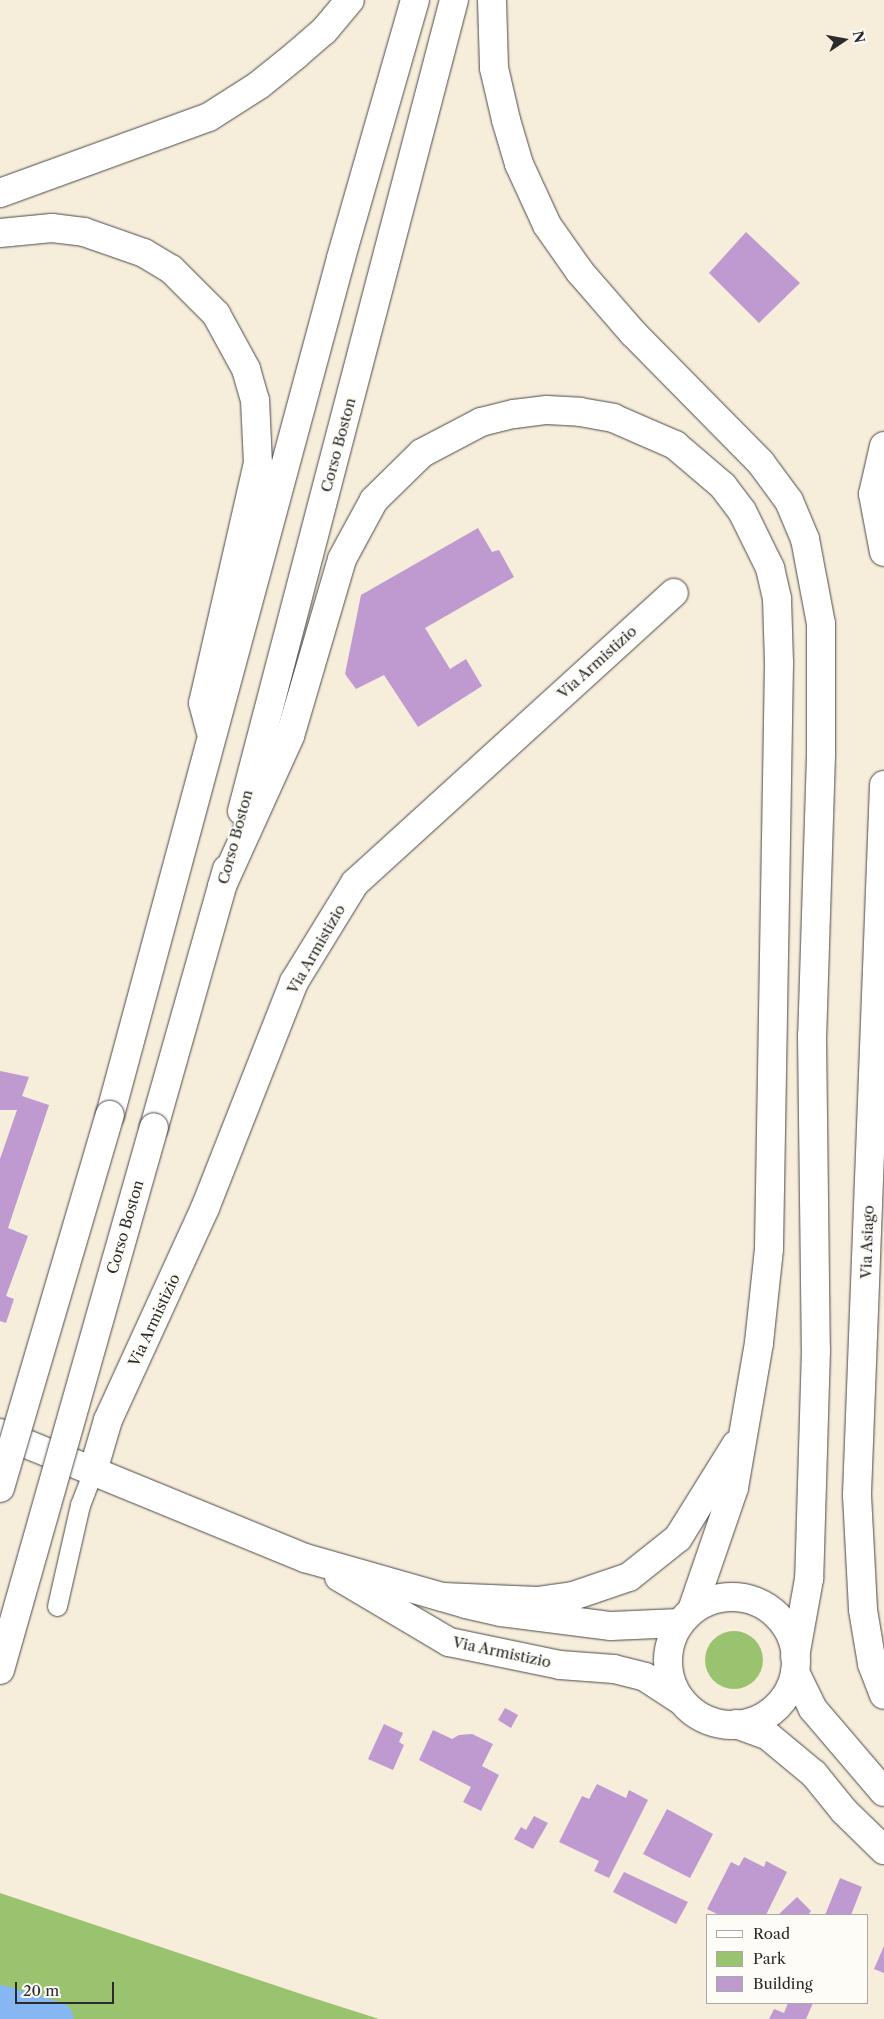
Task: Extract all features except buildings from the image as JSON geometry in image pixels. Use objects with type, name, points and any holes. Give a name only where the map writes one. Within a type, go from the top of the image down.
[{"type":"main road","points":[[0,193],[209,117],[259,85],[296,55],[324,31],[350,0]]},
{"type":"main road","points":[[0,1488],[110,1115],[213,740],[341,258],[415,0]]},
{"type":"main road","name":"Corso Boston","points":[[0,1670],[222,886],[454,0]]},
{"type":"main road","points":[[492,0],[494,68],[506,120],[519,164],[546,225],[580,272],[633,334],[760,463],[789,501],[804,539],[821,624],[822,755],[812,1035],[816,1349],[809,1579],[795,1664]]},
{"type":"main road","points":[[0,233],[52,228],[84,232],[115,240],[144,253],[171,270],[211,308],[233,341],[246,369],[255,400],[258,463],[203,703],[213,740]]},
{"type":"main road","points":[[222,886],[290,736],[342,558],[352,536],[374,500],[396,475],[422,453],[481,422],[514,414],[547,410],[580,412],[613,418],[645,429],[675,445],[723,486],[750,525],[770,568],[777,599],[779,663],[769,1249],[759,1343],[734,1488],[686,1617]]},
{"type":"main road","points":[[884,446],[872,494],[884,552]]},
{"type":"main road","name":"Via Armistizio","points":[[93,1471],[108,1420],[205,1208],[294,982],[355,883],[674,593]]},
{"type":"main road","name":"Via Asiago","points":[[884,785],[857,1494],[863,1610],[872,1664],[884,1695]]},
{"type":"main road","name":"Via Armistizio","points":[[0,1433],[305,1558],[443,1597],[501,1612],[611,1626],[686,1617]]},
{"type":"main road","points":[[443,1597],[537,1601],[573,1596],[630,1577],[678,1538],[743,1434]]},
{"type":"main road","name":"Via Armistizio","points":[[305,1558],[449,1642],[560,1664],[630,1673],[645,1677],[682,1701],[697,1714],[716,1722],[736,1724],[767,1735],[814,1774],[844,1811],[884,1850]]},
{"type":"main road","name":"Via Armistizio","points":[[682,1701],[674,1689],[668,1662],[673,1635],[686,1617],[707,1602],[724,1597],[758,1602],[784,1624],[792,1640],[795,1664],[813,1710],[884,1792]]},
{"type":"main road","name":"Via Armistizio","points":[[736,1724],[759,1718],[778,1704],[795,1664]]},
{"type":"lane","name":"Via Armistizio","points":[[57,1606],[80,1505],[93,1471]]},
{"type":"green space","points":[[728,1631],[740,1631],[755,1639],[763,1654],[763,1666],[755,1681],[740,1689],[728,1689],[713,1681],[705,1666],[705,1654],[713,1639]]},
{"type":"green space","points":[[0,1893],[307,1996],[379,2019],[0,2019]]},
{"type":"waterway","points":[[0,2002],[57,2019]]}]
